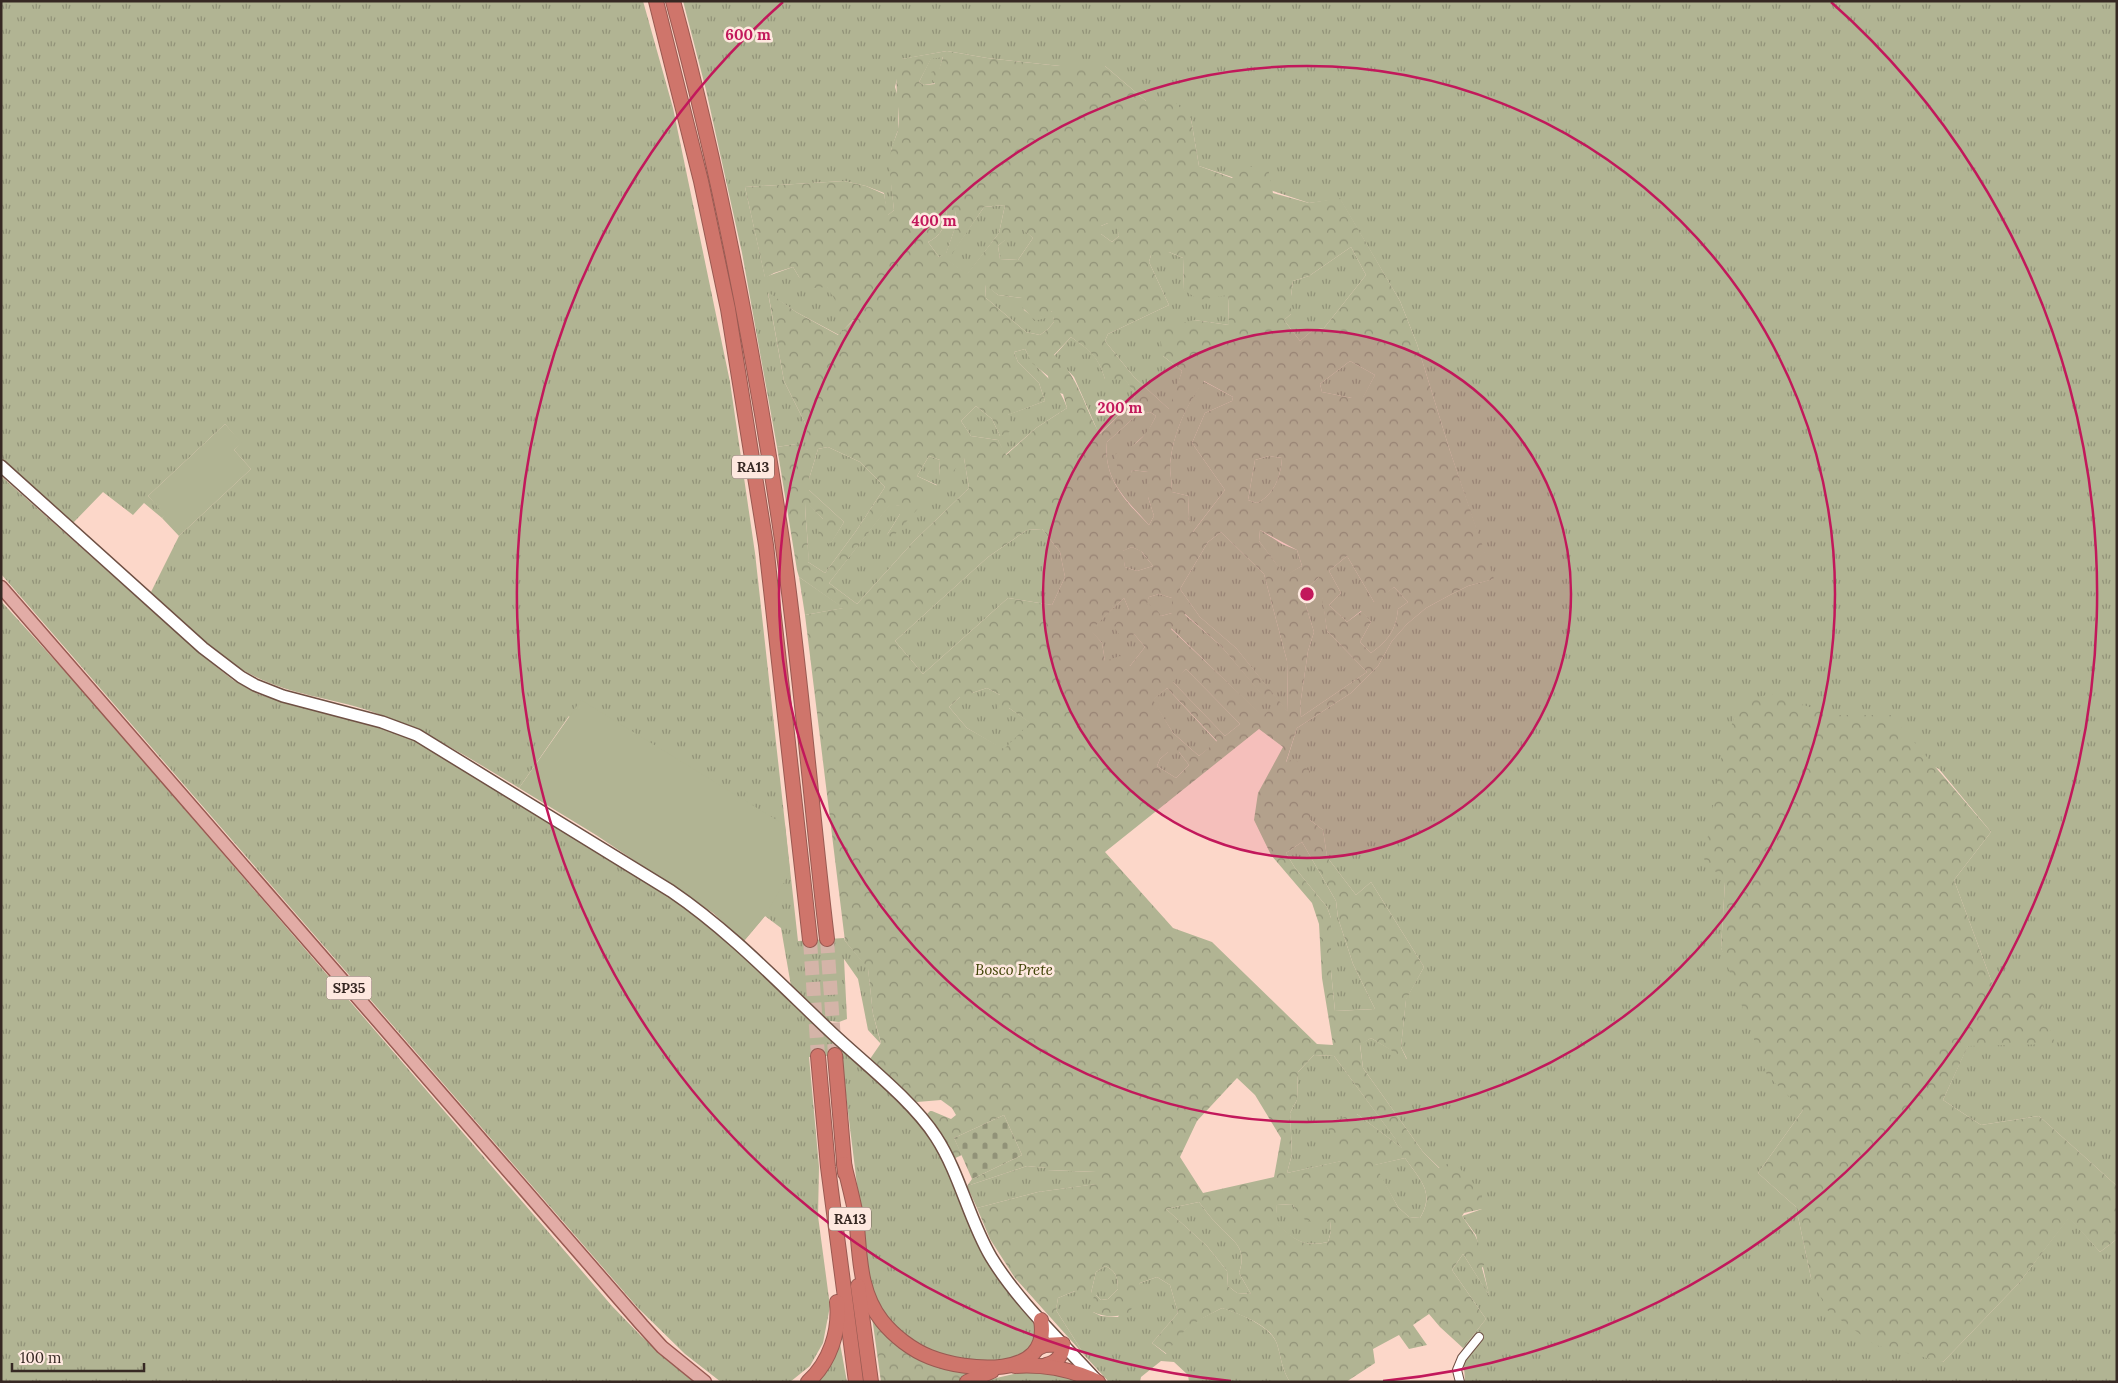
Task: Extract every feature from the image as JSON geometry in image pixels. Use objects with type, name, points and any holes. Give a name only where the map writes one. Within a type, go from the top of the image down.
[{"type":"highway","name":"RA13","points":[[656,1],[701,181],[728,309],[766,545],[810,940]]},
{"type":"highway","name":"RA13","points":[[673,1],[717,178],[743,305],[766,440],[789,598],[827,939]]},
{"type":"highway","name":"RA13","points":[[835,1055],[854,1255],[872,1382]]},
{"type":"highway","name":"RA13","points":[[818,1056],[828,1167],[856,1382]]},
{"type":"highway","points":[[844,1164],[855,1213],[865,1289],[882,1320],[898,1337],[928,1357],[961,1366],[988,1368],[1046,1365],[1082,1374],[1098,1382]]},
{"type":"highway","points":[[808,1382],[820,1369],[830,1352],[838,1312],[828,1221],[828,1167]]},
{"type":"highway","points":[[1038,1348],[1042,1337],[1041,1320]]},
{"type":"highway","points":[[967,1382],[1024,1360],[1038,1348],[1045,1345],[1063,1344],[1063,1351],[1058,1359],[1046,1365]]},
{"type":"main road","points":[[1,466],[203,648],[241,677],[255,685],[283,696],[382,722],[417,735],[659,883],[709,918],[885,1082],[931,1130],[943,1149],[992,1258],[1012,1287],[1098,1382]]},
{"type":"main road","name":"SP35","points":[[1,587],[642,1325],[662,1347],[705,1382]]},
{"type":"street","points":[[1460,1382],[1457,1370],[1462,1358],[1479,1337]]},
{"type":"green space","points":[[1,1],[643,1],[673,108],[730,382],[755,553],[798,941],[844,938],[868,968],[873,1014],[881,1044],[868,1030],[858,979],[844,959],[847,1019],[839,1022],[829,1021],[791,986],[781,928],[765,916],[744,941],[569,716],[519,788],[447,745],[390,718],[353,706],[289,690],[257,678],[229,661],[183,623],[151,592],[179,536],[251,469],[234,450],[241,443],[225,424],[148,496],[166,515],[162,518],[144,503],[133,515],[103,492],[73,523],[1,458]]},
{"type":"green space","points":[[683,1],[2117,1],[2117,1186],[2039,1116],[1981,1125],[1943,1100],[1994,988],[1954,880],[1991,832],[1939,769],[1833,715],[1725,882],[1721,948],[1803,1110],[1758,1173],[1796,1207],[1811,1278],[1943,1362],[2019,1283],[2069,1217],[2100,1252],[2117,1239],[2117,1382],[1465,1382],[1463,1348],[1486,1319],[1452,1270],[1463,1254],[1489,1295],[1476,1235],[1462,1216],[1482,1209],[1423,1152],[1363,1068],[1360,1044],[1371,1038],[1407,1059],[1401,1047],[1406,999],[1424,967],[1371,882],[1356,895],[1327,857],[1323,830],[1310,820],[1310,771],[1286,763],[1297,728],[1351,693],[1378,666],[1392,641],[1407,624],[1426,608],[1450,595],[1468,586],[1493,579],[1450,451],[1417,344],[1400,301],[1340,199],[1309,203],[1199,166],[1191,119],[1146,101],[1105,66],[1060,66],[987,58],[947,51],[902,59],[895,87],[898,97],[898,130],[891,150],[891,182],[894,210],[887,216],[884,193],[866,186],[844,181],[745,187],[765,277],[793,267],[799,277],[827,286],[836,300],[854,319],[839,335],[796,312],[768,293],[784,381],[806,425],[809,449],[801,452],[796,444],[777,447],[742,253],[706,90]]},
{"type":"green space","name":"Bosco Prete","points":[[947,51],[987,58],[1060,66],[1105,66],[1146,101],[1170,97],[1191,119],[1199,166],[1232,178],[1242,166],[1268,168],[1273,193],[1309,203],[1340,198],[1400,301],[1417,344],[1450,451],[1494,579],[1468,586],[1450,595],[1426,608],[1407,624],[1392,641],[1378,666],[1351,693],[1297,728],[1286,762],[1294,759],[1310,771],[1310,820],[1323,830],[1327,857],[1356,895],[1371,882],[1424,967],[1406,1000],[1401,1047],[1407,1060],[1371,1038],[1360,1045],[1363,1068],[1423,1152],[1439,1168],[1453,1161],[1482,1193],[1482,1209],[1464,1213],[1462,1216],[1475,1235],[1486,1261],[1482,1268],[1490,1297],[1463,1254],[1452,1270],[1486,1319],[1463,1348],[1429,1314],[1413,1325],[1427,1345],[1409,1349],[1399,1335],[1373,1349],[1375,1363],[1346,1382],[1290,1382],[1283,1368],[1274,1337],[1254,1321],[1222,1308],[1204,1317],[1184,1331],[1167,1354],[1152,1343],[1178,1313],[1170,1285],[1157,1277],[1140,1283],[1130,1313],[1112,1316],[1098,1314],[1093,1312],[1095,1294],[1101,1300],[1108,1299],[1118,1289],[1116,1275],[1105,1266],[1096,1272],[1091,1293],[1087,1298],[1075,1291],[1058,1298],[1056,1310],[1085,1356],[1015,1278],[990,1239],[977,1208],[1038,1192],[1096,1184],[1096,1172],[1047,1170],[1046,1168],[1027,1166],[967,1186],[972,1179],[1022,1155],[1004,1115],[954,1138],[962,1155],[953,1159],[927,1114],[932,1111],[951,1119],[956,1115],[952,1108],[941,1100],[917,1102],[911,1099],[870,1059],[881,1043],[873,1014],[868,969],[845,941],[805,615],[843,608],[799,577],[797,570],[777,447],[796,444],[801,448],[801,451],[808,449],[806,425],[784,381],[768,292],[796,312],[838,335],[854,320],[837,317],[832,310],[835,300],[827,287],[812,288],[799,277],[793,267],[765,278],[745,187],[844,181],[866,186],[884,194],[888,215],[894,210],[890,158],[899,120],[896,85],[901,59]],"holes":[[[943,57],[939,69],[931,72],[931,78],[935,84],[924,85],[919,82],[931,59]],[[1005,205],[999,233],[967,274],[948,260],[984,207]],[[947,210],[955,210],[956,225],[946,253],[939,257],[928,242],[937,236],[942,229]],[[1108,223],[1116,223],[1119,236],[1112,242],[1101,234],[1101,226]],[[1020,227],[1033,238],[1018,260],[1000,259],[998,246],[1005,240],[1014,239]],[[1351,247],[1366,275],[1324,328],[1313,330],[1300,341],[1284,320],[1291,314],[1293,281],[1309,276]],[[1169,252],[1183,258],[1184,290],[1199,300],[1228,295],[1229,325],[1194,320],[1159,329],[1163,356],[1182,371],[1169,409],[1134,377],[1105,341],[1108,334],[1169,305],[1149,262],[1151,255],[1164,258]],[[985,285],[998,295],[1022,298],[1020,304],[1034,321],[1046,318],[1052,311],[1054,322],[1040,335],[1026,332],[986,298]],[[1071,337],[1096,359],[1105,379],[1125,380],[1135,393],[1132,409],[1120,414],[1100,434],[1075,382],[1054,355]],[[1025,349],[1032,363],[1048,376],[1050,390],[1063,394],[1067,408],[1036,428],[1006,455],[998,440],[971,436],[961,421],[976,406],[992,419],[1000,436],[1014,430],[1008,415],[1045,401],[1039,383],[1018,362],[1014,352]],[[1350,361],[1375,375],[1363,397],[1352,398],[1322,392],[1320,384]],[[1204,381],[1233,397],[1232,401],[1205,413],[1192,443],[1225,490],[1193,532],[1188,517],[1189,496],[1172,492],[1170,464],[1174,441],[1181,420]],[[1150,412],[1156,416],[1140,440],[1114,455],[1120,476],[1129,482],[1132,470],[1148,472],[1148,497],[1154,516],[1149,525],[1124,498],[1108,467],[1107,442],[1137,415]],[[828,447],[860,462],[885,487],[825,573],[808,562],[805,501],[823,519],[816,525],[822,538],[830,545],[844,522],[809,490],[809,479],[818,449]],[[929,456],[940,460],[939,476],[946,480],[964,458],[969,488],[914,541],[857,604],[829,583],[890,505],[900,506],[900,514],[887,535],[891,539],[938,486],[917,476]],[[1269,456],[1282,458],[1276,484],[1263,500],[1257,503],[1248,500],[1255,460]],[[1042,529],[1060,552],[1065,577],[1052,605],[1008,598],[923,674],[895,641],[988,557],[1027,530]],[[1260,530],[1297,550],[1302,566],[1285,575],[1259,541]],[[1221,532],[1264,574],[1287,661],[1288,712],[1236,648],[1200,617],[1180,589],[1208,542]],[[1132,547],[1142,552],[1153,566],[1137,571],[1125,567],[1123,551]],[[1347,556],[1374,602],[1386,600],[1387,593],[1394,587],[1408,602],[1398,609],[1390,634],[1371,653],[1360,642],[1371,622],[1362,611],[1347,622],[1329,605],[1341,593],[1329,571]],[[1319,577],[1327,631],[1367,672],[1301,717],[1300,706],[1308,651],[1314,632],[1302,593]],[[1159,594],[1172,598],[1172,613],[1161,616],[1155,607],[1147,604],[1149,597]],[[1124,598],[1129,610],[1113,626],[1124,641],[1134,634],[1145,647],[1130,666],[1120,656],[1105,661],[1102,643],[1091,630]],[[1185,614],[1221,646],[1272,707],[1263,716],[1171,629]],[[1186,669],[1240,724],[1225,736],[1173,682]],[[987,688],[1000,695],[995,700],[999,712],[1009,708],[1030,723],[1004,749],[967,728],[949,707],[960,697],[969,700],[972,693]],[[1167,688],[1217,741],[1199,756],[1173,733],[1153,700]],[[1259,729],[1283,747],[1258,793],[1254,820],[1271,855],[1312,903],[1319,924],[1322,978],[1333,1045],[1317,1044],[1212,942],[1173,928],[1105,852]],[[1168,752],[1179,752],[1189,765],[1176,778],[1157,766],[1160,759]],[[1302,842],[1336,901],[1338,918],[1353,964],[1375,1009],[1335,1011],[1331,971],[1331,918],[1327,907],[1295,868],[1286,853]],[[1314,1055],[1334,1056],[1402,1148],[1357,1114],[1326,1122],[1341,1161],[1287,1173],[1292,1154],[1290,1113],[1297,1100],[1298,1072]],[[1237,1078],[1255,1095],[1281,1138],[1274,1177],[1203,1193],[1180,1157],[1197,1121]],[[1405,1158],[1420,1179],[1426,1193],[1425,1209],[1420,1218],[1409,1217],[1398,1207],[1375,1165]],[[1199,1202],[1212,1219],[1233,1240],[1242,1256],[1239,1273],[1251,1294],[1237,1293],[1228,1286],[1227,1271],[1207,1246],[1166,1209]],[[1277,1204],[1293,1205],[1299,1215],[1308,1221],[1318,1223],[1330,1221],[1331,1231],[1328,1242],[1312,1244],[1299,1241],[1276,1223]]]},
{"type":"green space","points":[[943,56],[936,83],[924,85],[919,82],[931,58]]},
{"type":"green space","points":[[1005,205],[999,233],[967,275],[947,260],[984,207]]},
{"type":"green space","points":[[947,210],[955,210],[956,225],[946,254],[939,257],[928,242],[940,233]]},
{"type":"green space","points":[[1108,223],[1117,223],[1119,236],[1112,242],[1101,234],[1101,226]]},
{"type":"green space","points":[[1020,226],[1033,238],[1018,260],[1000,259],[998,246]]},
{"type":"green space","points":[[1351,247],[1366,275],[1324,328],[1313,330],[1300,341],[1284,320],[1291,314],[1293,281],[1309,276]]},
{"type":"green space","points":[[1169,252],[1183,258],[1184,290],[1228,294],[1229,325],[1194,320],[1163,356],[1182,371],[1170,410],[1134,377],[1105,341],[1108,334],[1169,305],[1149,262],[1151,255]]},
{"type":"green space","points":[[985,284],[998,295],[1022,298],[1024,310],[1032,316],[1053,311],[1054,322],[1040,335],[1026,332],[986,298]]},
{"type":"green space","points":[[1071,337],[1092,354],[1099,364],[1105,379],[1125,379],[1135,393],[1132,409],[1120,414],[1099,434],[1074,377],[1054,356]]},
{"type":"green space","points":[[1025,349],[1035,365],[1058,390],[1067,408],[1036,428],[1005,455],[998,440],[971,436],[961,421],[976,406],[992,419],[1000,436],[1007,415],[1045,401],[1039,383],[1018,362],[1014,352]]},
{"type":"green space","points":[[1350,361],[1375,375],[1363,398],[1352,398],[1322,392],[1320,384]]},
{"type":"green space","points":[[1203,381],[1233,397],[1232,401],[1205,413],[1192,443],[1225,490],[1192,533],[1188,517],[1189,496],[1172,492],[1170,464],[1174,441],[1181,420]]},
{"type":"green space","points":[[1150,412],[1156,416],[1148,432],[1129,449],[1128,482],[1132,470],[1148,472],[1148,497],[1154,516],[1149,525],[1132,506],[1112,478],[1107,455],[1107,442],[1137,415]]},
{"type":"green space","points":[[225,424],[242,443],[234,450],[251,469],[179,536],[162,518],[165,515],[148,496]]},
{"type":"green space","points":[[828,447],[860,462],[885,487],[825,573],[808,562],[805,500],[823,519],[830,544],[844,522],[809,490],[809,479],[818,449]]},
{"type":"green space","points":[[929,456],[940,460],[939,476],[964,458],[969,488],[914,541],[857,604],[829,583],[890,504],[901,506],[900,514],[887,535],[937,485],[917,476]]},
{"type":"green space","points":[[1269,456],[1282,458],[1276,484],[1263,500],[1257,503],[1248,500],[1255,460]]},
{"type":"green space","points":[[1,476],[204,657],[233,680],[258,694],[292,705],[378,727],[412,739],[658,889],[697,915],[883,1087],[923,1127],[934,1141],[957,1193],[1035,1321],[1035,1338],[1031,1347],[1023,1354],[1012,1359],[985,1362],[957,1360],[935,1354],[911,1341],[893,1324],[883,1311],[870,1290],[841,1055],[809,1057],[819,1167],[818,1216],[830,1306],[823,1343],[810,1366],[790,1382],[721,1382],[685,1354],[638,1308],[1,574]]},
{"type":"green space","points":[[1042,529],[1060,552],[1065,577],[1052,605],[1008,598],[923,674],[895,641],[988,557],[1027,530]]},
{"type":"green space","points":[[1260,530],[1282,544],[1297,550],[1302,566],[1285,576],[1259,541]]},
{"type":"green space","points":[[1221,532],[1264,574],[1287,661],[1288,713],[1236,648],[1200,617],[1180,589],[1208,542]]},
{"type":"green space","points":[[1132,547],[1141,551],[1153,566],[1137,571],[1125,567],[1122,551]]},
{"type":"green space","points":[[1347,556],[1374,602],[1394,587],[1408,602],[1398,609],[1390,634],[1371,653],[1360,642],[1371,622],[1361,611],[1347,622],[1329,605],[1341,593],[1329,571]]},
{"type":"green space","points":[[1320,576],[1327,631],[1367,672],[1301,717],[1300,706],[1308,651],[1314,632],[1302,593]]},
{"type":"green space","points":[[799,577],[844,608],[805,615]]},
{"type":"green space","points":[[1159,594],[1172,598],[1172,613],[1161,616],[1146,604],[1149,597]]},
{"type":"green space","points":[[1124,598],[1129,610],[1134,634],[1145,647],[1130,666],[1105,661],[1102,643],[1090,630]]},
{"type":"green space","points":[[1,601],[89,698],[612,1306],[641,1336],[694,1382],[1,1382]]},
{"type":"green space","points":[[1184,614],[1221,646],[1273,707],[1263,717],[1171,628]]},
{"type":"green space","points":[[1186,669],[1240,724],[1225,736],[1172,681]]},
{"type":"green space","points":[[987,688],[1000,695],[1009,708],[1031,723],[1004,750],[967,728],[949,707],[960,697]]},
{"type":"green space","points":[[1167,688],[1217,742],[1199,756],[1173,733],[1152,700]]},
{"type":"green space","points":[[1771,694],[1833,715],[1891,715],[1991,832],[1954,880],[1994,988],[2037,987],[2055,1044],[1968,1046],[1943,1100],[1981,1125],[2039,1116],[2117,1186],[2117,1239],[2100,1252],[2069,1218],[2019,1283],[1943,1362],[1875,1345],[1827,1310],[1811,1278],[1796,1207],[1758,1173],[1803,1110],[1767,1075],[1721,948],[1725,882],[1704,859],[1721,759],[1739,702]]},
{"type":"green space","points":[[581,700],[785,825],[790,872],[765,916],[744,941],[713,913],[596,835],[519,788]]},
{"type":"green space","points":[[1169,751],[1179,752],[1189,765],[1176,778],[1157,766],[1160,759]]},
{"type":"green space","points":[[1302,842],[1336,901],[1338,918],[1353,964],[1375,1009],[1335,1011],[1331,971],[1331,918],[1327,907],[1295,868],[1286,853]]},
{"type":"green space","points":[[1314,1055],[1334,1056],[1403,1149],[1357,1114],[1342,1161],[1287,1173],[1292,1154],[1290,1113],[1297,1100],[1298,1072]]},
{"type":"green space","points":[[1004,1115],[1022,1155],[972,1179],[954,1138]]},
{"type":"green space","points":[[1405,1158],[1420,1179],[1426,1193],[1425,1209],[1420,1218],[1409,1217],[1398,1207],[1374,1165]]},
{"type":"green space","points":[[1027,1166],[1047,1168],[1047,1170],[1096,1172],[1097,1184],[1038,1192],[977,1208],[967,1186]]},
{"type":"green space","points":[[1199,1202],[1240,1250],[1242,1256],[1239,1273],[1251,1294],[1237,1293],[1228,1286],[1227,1271],[1207,1246],[1166,1209]]},
{"type":"green space","points":[[1277,1204],[1293,1205],[1295,1210],[1303,1215],[1330,1221],[1331,1231],[1328,1242],[1311,1244],[1293,1238],[1275,1223]]},
{"type":"green space","points":[[1105,1266],[1116,1275],[1118,1289],[1108,1299],[1101,1300],[1096,1295],[1093,1312],[1101,1316],[1118,1317],[1140,1283],[1157,1277],[1170,1285],[1178,1313],[1152,1343],[1166,1354],[1177,1337],[1194,1322],[1222,1308],[1254,1321],[1274,1337],[1283,1368],[1290,1382],[1189,1382],[1188,1375],[1174,1362],[1161,1361],[1141,1377],[1140,1382],[1109,1382],[1085,1356],[1056,1310],[1058,1298],[1075,1291],[1091,1293],[1096,1272]]},
{"type":"green space","points":[[872,1317],[883,1328],[969,1372],[969,1376],[957,1382],[881,1382]]},
{"type":"green space","points":[[839,1338],[847,1382],[816,1382]]},
{"type":"green space","points":[[1022,1372],[1049,1372],[1085,1382],[979,1382]]},
{"type":"tunnel","points":[[827,939],[835,1055]]},
{"type":"tunnel","points":[[810,940],[818,1056]]}]
